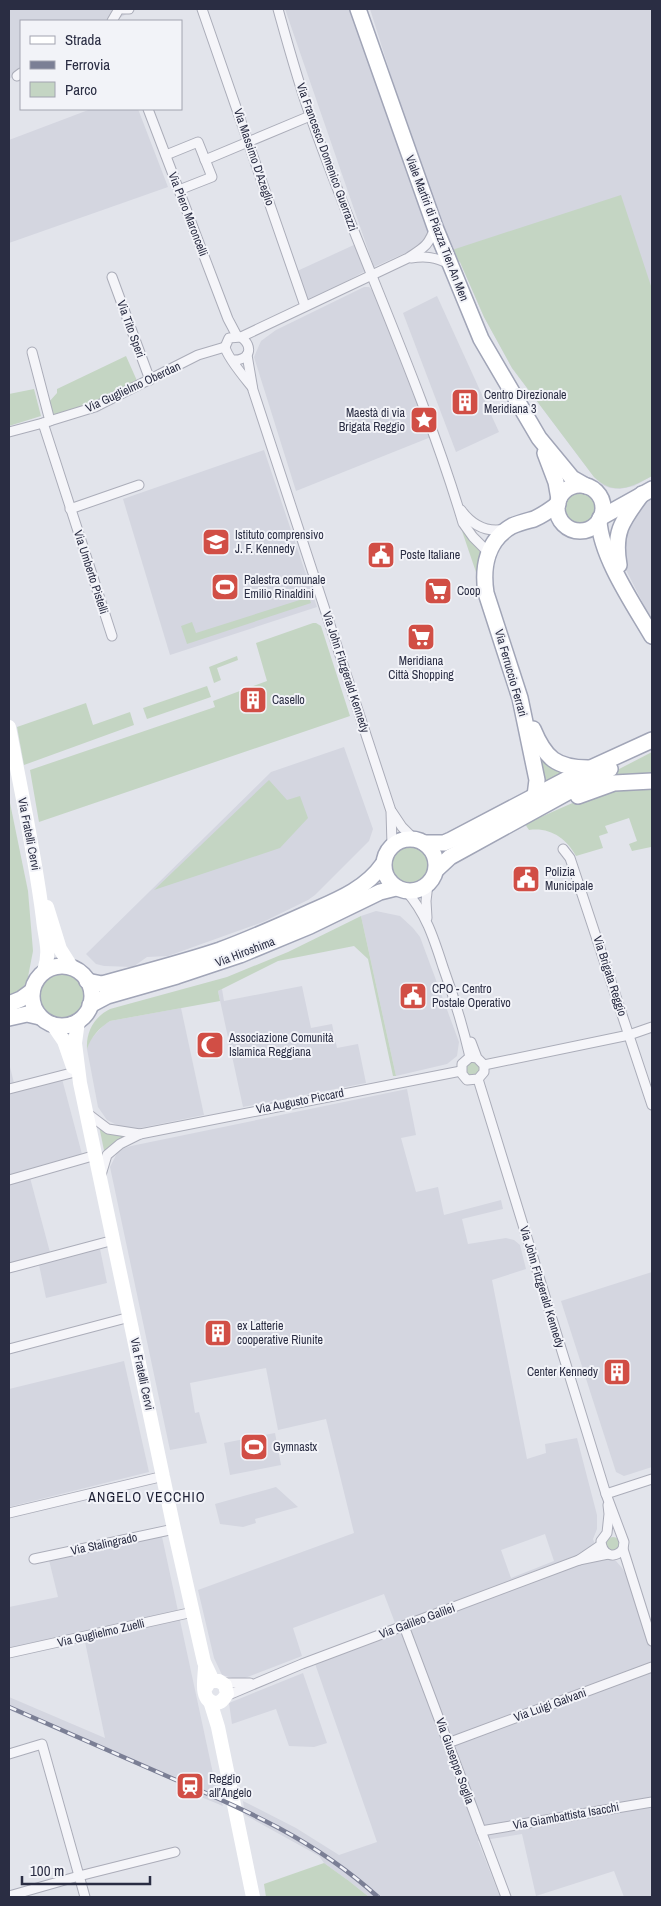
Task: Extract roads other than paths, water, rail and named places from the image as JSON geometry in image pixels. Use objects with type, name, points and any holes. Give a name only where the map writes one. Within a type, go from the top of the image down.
[{"type":"main road","name":"Viale Martiri di Piazza Tien An Men","points":[[358,9],[435,227],[480,339],[539,438],[572,478],[593,490],[599,496]]},
{"type":"main road","name":"Viale Martiri di Piazza Tien An Men","points":[[539,438],[556,482],[558,514],[568,526]]},
{"type":"main road","points":[[488,552],[497,539],[510,528],[533,519],[558,502],[562,494],[573,486],[586,486]]},
{"type":"main road","points":[[533,519],[590,529],[600,519],[647,492]]},
{"type":"main road","points":[[599,496],[616,501],[647,492]]},
{"type":"main road","points":[[623,586],[616,551],[618,530],[626,515],[647,492]]},
{"type":"main road","points":[[599,496],[603,509],[600,519],[604,544],[623,586]]},
{"type":"main road","points":[[568,526],[595,547],[623,586],[652,636]]},
{"type":"main road","name":"Via Ferruccio Ferrari","points":[[488,552],[484,573],[486,593],[520,698],[537,780],[535,796]]},
{"type":"main road","points":[[520,698],[534,733],[547,756],[565,766],[591,768]]},
{"type":"main road","name":"Via Fratelli Cervi","points":[[9,727],[38,882],[49,954],[44,971],[32,991],[33,1002],[64,1041],[78,1077],[88,1114],[174,1529],[205,1664],[216,1692]]},
{"type":"main road","points":[[392,845],[402,840],[444,843],[591,768],[646,743]]},
{"type":"main road","points":[[428,884],[436,870],[450,857],[614,767],[646,743]]},
{"type":"main road","points":[[507,825],[604,786],[624,781],[652,781]]},
{"type":"main road","points":[[419,841],[434,855],[436,870]]},
{"type":"main road","name":"Via Hiroshima","points":[[87,981],[102,984],[219,950],[265,932],[325,905],[365,884],[373,878],[383,864],[386,854],[392,845]]},
{"type":"main road","points":[[383,864],[387,878],[401,889]]},
{"type":"main road","name":"Via Fratelli Cervi","points":[[38,882],[60,949],[72,968],[87,981]]},
{"type":"main road","name":"Via Hiroshima","points":[[90,1005],[107,996],[177,976],[240,955],[310,926],[373,895],[401,889],[422,888],[428,884]]},
{"type":"main road","points":[[44,971],[62,966],[72,968]]},
{"type":"main road","points":[[9,1018],[27,1014],[47,1021],[70,1025],[84,1016],[90,1005],[91,996],[87,981]]},
{"type":"main road","points":[[9,1004],[21,999],[32,991]]},
{"type":"main road","name":"Via Fratelli Cervi","points":[[78,1021],[75,1043],[78,1077]]},
{"type":"main road","points":[[216,1692],[218,1727],[254,1897]]},
{"type":"street","points":[[114,20],[121,9],[129,9]]},
{"type":"street","name":"Via Massimo D'Azeglio","points":[[202,9],[305,306]]},
{"type":"street","name":"Via Francesco Domenico Guerrazzi","points":[[278,9],[310,116],[371,276]]},
{"type":"street","name":"Via Piero Maroncelli","points":[[148,110],[228,318],[232,345]]},
{"type":"street","points":[[205,160],[310,116]]},
{"type":"street","points":[[166,155],[198,142],[212,177],[179,190]]},
{"type":"street","name":"Via Guglielmo Oberdan","points":[[9,432],[95,407],[198,355],[232,345],[262,326],[408,258],[426,246],[431,239],[435,227]]},
{"type":"street","name":"Via Guglielmo Oberdan","points":[[408,258],[431,257],[449,264]]},
{"type":"street","points":[[371,276],[421,397],[463,523],[473,538],[488,552]]},
{"type":"street","name":"Via Tito Speri","points":[[112,278],[150,380]]},
{"type":"street","points":[[248,352],[262,326]]},
{"type":"street","points":[[232,345],[247,341],[248,352]]},
{"type":"street","name":"Via Guglielmo Oberdan","points":[[232,345],[240,360],[248,352]]},
{"type":"street","name":"Via John Fitzgerald Kennedy","points":[[232,345],[253,390],[392,811],[402,827],[419,841]]},
{"type":"street","name":"Via Umberto Pistelli","points":[[32,352],[47,422],[70,509],[112,636]]},
{"type":"street","name":"Via John Fitzgerald Kennedy","points":[[248,352],[253,390]]},
{"type":"street","points":[[70,509],[140,485]]},
{"type":"street","points":[[458,506],[475,525],[498,530],[510,528]]},
{"type":"street","name":"Via John Fitzgerald Kennedy","points":[[392,811],[392,845]]},
{"type":"street","name":"Via Brigata Reggio","points":[[563,848],[570,858],[652,1105]]},
{"type":"street","points":[[427,920],[426,901],[428,884]]},
{"type":"street","points":[[401,889],[417,903],[427,920],[474,1057],[484,1065]]},
{"type":"street","points":[[484,1065],[629,1035],[652,1027]]},
{"type":"street","points":[[474,1057],[462,1064],[461,1071],[467,1080],[478,1080],[483,1075],[484,1065]]},
{"type":"street","name":"Via Augusto Piccard","points":[[101,1178],[107,1155],[120,1144],[140,1134],[461,1071]]},
{"type":"street","points":[[9,1089],[78,1077]]},
{"type":"street","name":"Via John Fitzgerald Kennedy","points":[[478,1080],[606,1494],[624,1542],[616,1553]]},
{"type":"street","name":"Via Augusto Piccard","points":[[88,1114],[108,1129],[140,1134]]},
{"type":"street","points":[[9,1180],[96,1155]]},
{"type":"street","points":[[9,1268],[114,1240]]},
{"type":"street","points":[[9,1349],[130,1317]]},
{"type":"street","points":[[9,1513],[164,1476]]},
{"type":"street","points":[[606,1494],[652,1479]]},
{"type":"street","name":"Via John Fitzgerald Kennedy","points":[[606,1494],[609,1514],[606,1534],[602,1538],[602,1549],[616,1553],[632,1577],[652,1641]]},
{"type":"street","name":"Via Stalingrado","points":[[34,1559],[174,1529]]},
{"type":"street","points":[[606,1534],[614,1532],[621,1535]]},
{"type":"street","name":"Via Galileo Galilei","points":[[579,1560],[601,1544]]},
{"type":"street","name":"Via Galileo Galilei","points":[[216,1692],[255,1683],[579,1560],[616,1553]]},
{"type":"street","name":"Via Guglielmo Zuelli","points":[[9,1653],[193,1612]]},
{"type":"street","name":"Via Giuseppe Soglia","points":[[404,1626],[506,1897]]},
{"type":"street","name":"Via Luigi Galvani","points":[[448,1743],[652,1667]]},
{"type":"street","name":"Via Galileo Galilei","points":[[216,1692],[237,1684],[255,1683]]},
{"type":"street","points":[[9,1754],[42,1744],[85,1897]]},
{"type":"street","name":"Via Giambattista Isacchi","points":[[481,1831],[652,1802]]},
{"type":"street","points":[[9,1896],[175,1852]]},
{"type":"railway","points":[[9,1707],[252,1814],[330,1859],[378,1897]]},
{"type":"place","name":"Centro Direzionale Meridiana 3","points":[[465,402]]},
{"type":"place","name":"Maestà di via Brigata Reggio","points":[[424,420]]},
{"type":"place","name":"Istituto comprensivo J. F. Kennedy","points":[[216,542]]},
{"type":"place","name":"Poste Italiane","points":[[381,555]]},
{"type":"place","name":"Palestra comunale Emilio Rinaldini","points":[[225,587]]},
{"type":"place","name":"Coop","points":[[438,591]]},
{"type":"place","name":"Meridiana Città Shopping","points":[[421,637]]},
{"type":"place","name":"Casello","points":[[253,700]]},
{"type":"place","name":"Polizia Municipale","points":[[526,879]]},
{"type":"place","name":"CPO - Centro Postale Operativo","points":[[413,996]]},
{"type":"place","name":"Associazione Comunità Islamica Reggiana","points":[[210,1045]]},
{"type":"place","name":"ex Latterie cooperative Riunite","points":[[218,1333]]},
{"type":"place","name":"Center Kennedy","points":[[617,1372]]},
{"type":"place","name":"Gymnastx","points":[[254,1447]]},
{"type":"place","name":"Reggio all’Angelo","points":[[190,1786]]},
{"type":"district","name":"ANGELO VECCHIO","points":[[147,1497]]}]
